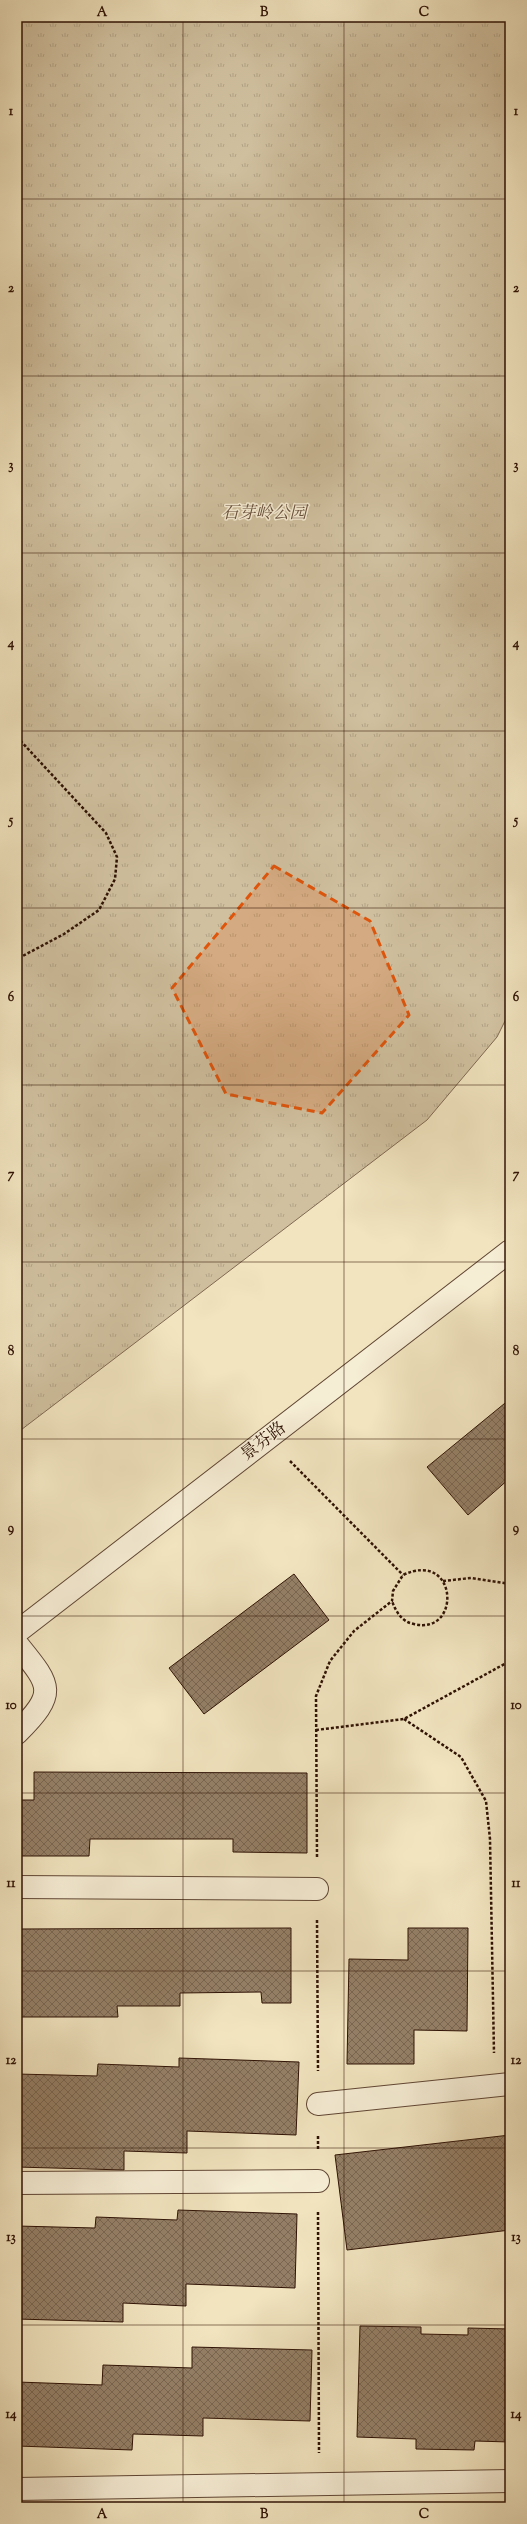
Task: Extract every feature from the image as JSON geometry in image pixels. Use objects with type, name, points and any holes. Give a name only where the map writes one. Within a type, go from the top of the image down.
[{"type":"street","name":"景芬路","points":[[17,1632],[510,1251]]},
{"type":"street","points":[[17,1644],[42,1676],[46,1692],[36,1713],[17,1733]]},
{"type":"street","points":[[17,1886],[317,1889]]},
{"type":"street","points":[[318,2104],[503,2084]]},
{"type":"street","points":[[17,2183],[318,2181]]},
{"type":"street","points":[[17,2489],[510,2481]]},
{"type":"path","points":[[17,737],[106,833],[117,857],[115,879],[99,910],[64,934],[17,959]]},
{"type":"path","points":[[268,1439],[403,1575]]},
{"type":"path","points":[[420,1570],[437,1575],[443,1581],[447,1590],[447,1607],[443,1615],[427,1625],[409,1623],[395,1610],[392,1601],[393,1591],[403,1575],[420,1570]]},
{"type":"path","points":[[443,1581],[471,1578],[510,1584]]},
{"type":"path","points":[[319,2484],[316,1696],[330,1661],[354,1631],[392,1601]]},
{"type":"path","points":[[316,1730],[404,1719],[510,1661]]},
{"type":"path","points":[[404,1719],[461,1757],[486,1801],[490,1838],[503,2084]]},
{"type":"highlighted area","points":[[274,866],[370,921],[409,1015],[322,1113],[226,1094],[172,988]]},
{"type":"green space","name":"石芽岭公园","points":[[17,17],[510,17],[510,1011],[497,1037],[427,1120],[17,1433]]},
{"type":"building","points":[[510,1399],[510,1478],[468,1515],[427,1467]]},
{"type":"building","points":[[294,1574],[329,1620],[204,1714],[169,1668]]},
{"type":"building","points":[[34,1772],[307,1773],[307,1853],[233,1852],[233,1839],[90,1839],[89,1856],[17,1856],[17,1800],[34,1800]]},
{"type":"building","points":[[509,1830],[510,1830],[510,1900]]},
{"type":"building","points":[[291,1928],[291,2003],[262,2003],[261,1992],[180,1993],[180,2006],[117,2006],[118,2017],[17,2017],[17,1929]]},
{"type":"building","points":[[408,1928],[468,1928],[467,2031],[414,2030],[414,2064],[347,2064],[349,1959],[408,1960]]},
{"type":"building","points":[[179,2058],[299,2062],[296,2135],[187,2131],[187,2153],[124,2151],[124,2170],[17,2167],[17,2074],[97,2076],[98,2064],[179,2067]]},
{"type":"building","points":[[510,2135],[510,2230],[347,2250],[335,2155]]},
{"type":"building","points":[[178,2210],[297,2214],[295,2288],[186,2284],[186,2306],[123,2303],[123,2322],[17,2319],[17,2226],[95,2228],[96,2217],[177,2220]]},
{"type":"building","points":[[360,2326],[421,2327],[421,2334],[468,2335],[468,2328],[510,2329],[510,2442],[475,2441],[474,2450],[416,2449],[416,2439],[357,2437]]},
{"type":"building","points":[[192,2347],[312,2350],[310,2421],[203,2418],[203,2436],[133,2434],[132,2450],[17,2446],[17,2382],[102,2385],[103,2365],[192,2368]]}]
